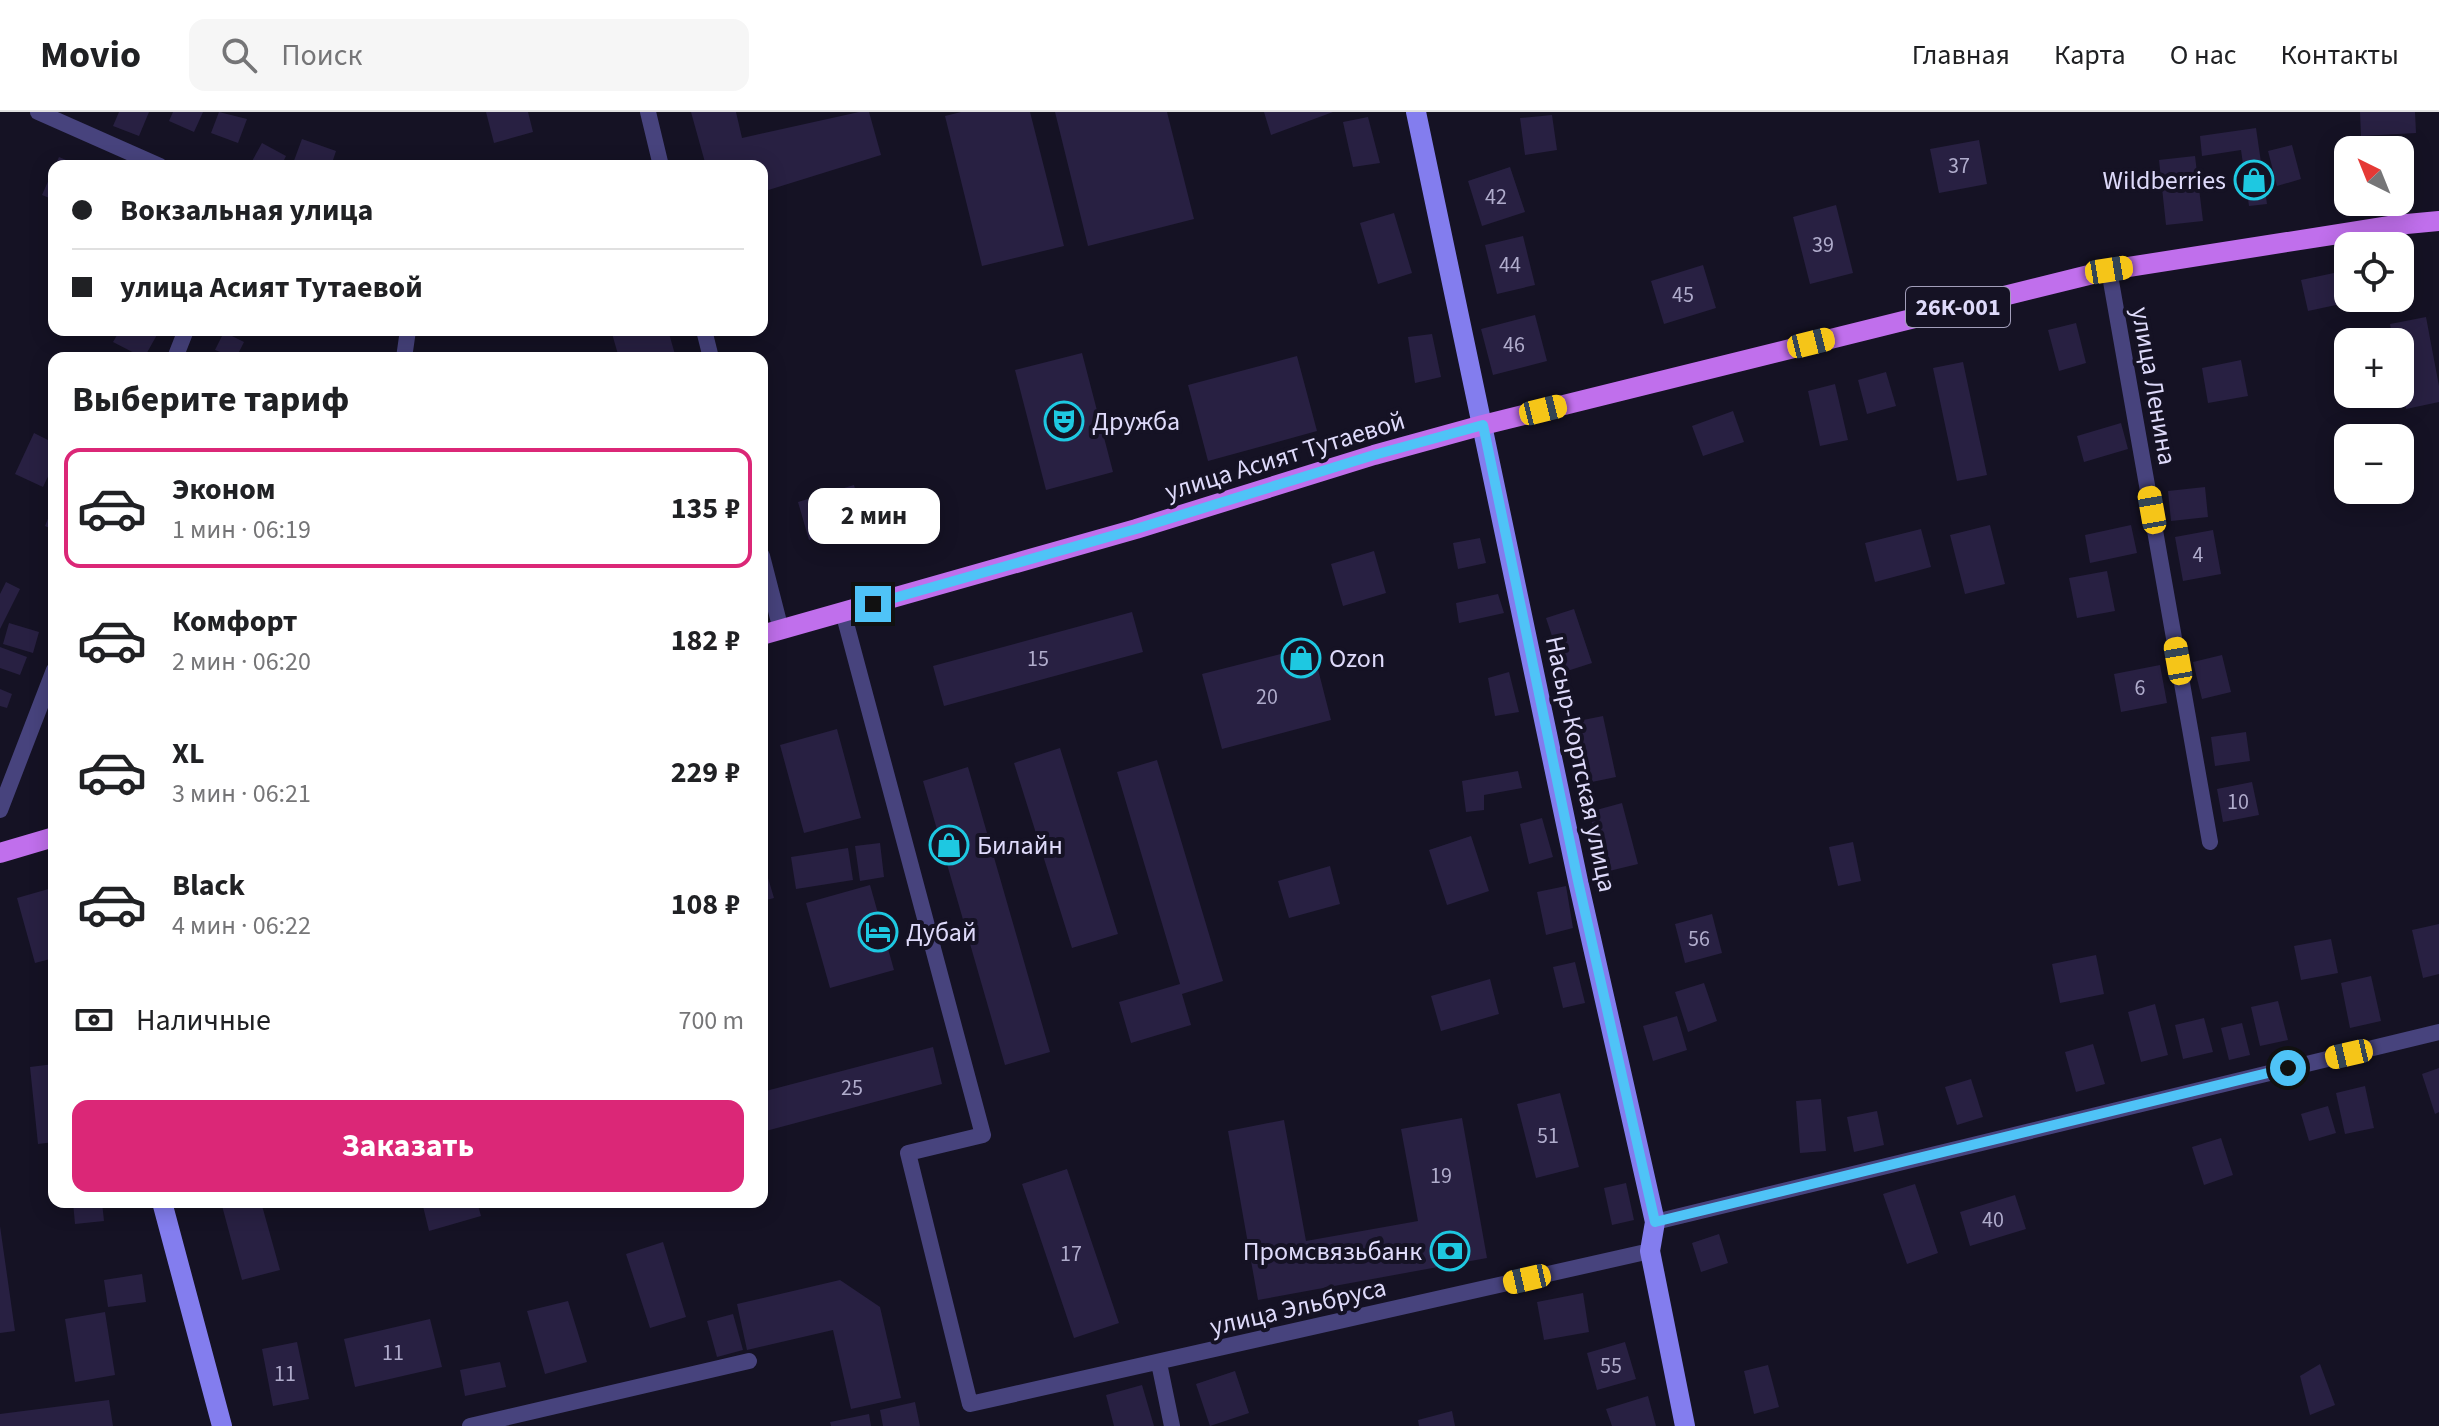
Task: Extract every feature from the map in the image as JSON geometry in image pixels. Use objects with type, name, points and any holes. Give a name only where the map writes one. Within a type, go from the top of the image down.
[{"type":"main road","name":"улица Асият Тутаевой","points":[[772,632],[1136,529],[1374,455],[1483,425],[2109,270],[2439,221]]},
{"type":"main road","points":[[0,853],[48,839]]},
{"type":"street","points":[[38,112],[146,160]]},
{"type":"street","points":[[648,112],[660,160]]},
{"type":"street","name":"Насыр-Кортская улица","points":[[1416,112],[1578,881],[1655,1222],[1650,1251],[1685,1426]]},
{"type":"street","name":"улица Ленина","points":[[2109,270],[2210,842]]},
{"type":"street","points":[[768,602],[772,632]]},
{"type":"street","name":"улица Эльбруса","points":[[843,612],[983,1135],[908,1153],[970,1404],[1650,1251]]},
{"type":"street","points":[[0,810],[48,686]]},
{"type":"street","points":[[1655,1222],[2439,1032]]},
{"type":"street","points":[[164,1208],[222,1426]]},
{"type":"street","points":[[470,1426],[749,1361]]},
{"type":"street","points":[[1159,1363],[1172,1426]]},
{"type":"building","points":[[119,112],[149,112],[139,136],[113,126]]},
{"type":"building","points":[[173,112],[203,112],[194,132],[169,121]]},
{"type":"building","points":[[219,112],[247,119],[238,143],[211,133]]},
{"type":"building","points":[[486,112],[528,112],[533,132],[494,143]]},
{"type":"building","points":[[691,112],[736,112],[742,138],[869,112],[881,155],[768,190],[768,160],[704,160]]},
{"type":"building","points":[[961,112],[1030,112],[1064,246],[982,266],[945,116]]},
{"type":"building","points":[[1055,112],[1167,112],[1194,219],[1088,246]]},
{"type":"building","points":[[1264,112],[1333,112],[1271,135]]},
{"type":"building","points":[[2360,112],[2415,112],[2416,133],[2361,136]]},
{"type":"building","points":[[1552,115],[1557,150],[1525,155],[1520,118]]},
{"type":"building","points":[[1368,117],[1380,163],[1353,167],[1343,122]]},
{"type":"building","name":"Wildberries","points":[[2256,128],[2267,204],[2249,206],[2241,150],[2202,156],[2200,136]]},
{"type":"building","points":[[302,139],[336,151],[333,160],[294,160]]},
{"type":"building","points":[[1979,140],[1987,184],[1939,193],[1930,149]]},
{"type":"building","points":[[262,143],[286,156],[284,160],[253,160]]},
{"type":"building","points":[[2292,145],[2301,179],[2277,186],[2268,151]]},
{"type":"building","points":[[2195,156],[2203,221],[2166,225],[2159,160]]},
{"type":"building","points":[[1510,167],[1525,212],[1482,226],[1468,181]]},
{"type":"building","points":[[48,182],[48,198],[42,195]]},
{"type":"building","points":[[1836,205],[1853,273],[1810,284],[1793,217]]},
{"type":"building","points":[[1394,213],[1412,273],[1378,284],[1360,223]]},
{"type":"building","points":[[1523,236],[1535,285],[1497,294],[1485,245]]},
{"type":"building","points":[[1703,265],[1716,308],[1664,324],[1651,281]]},
{"type":"building","points":[[2334,273],[2334,305],[2308,311],[2301,280]]},
{"type":"building","points":[[1535,315],[1547,361],[1493,375],[1481,329]]},
{"type":"building","points":[[2426,317],[2439,386],[2439,402],[2414,407],[2414,328],[2391,328],[2390,324]]},
{"type":"building","points":[[2076,323],[2086,363],[2059,371],[2048,330]]},
{"type":"building","points":[[1432,334],[1441,377],[1415,383],[1408,337]]},
{"type":"building","points":[[116,336],[156,336],[147,352],[132,352],[113,342]]},
{"type":"building","points":[[222,336],[232,336],[244,342],[239,352],[215,350]]},
{"type":"building","points":[[613,336],[670,336],[674,352],[617,352]]},
{"type":"building","name":"Дружба","points":[[1082,353],[1113,472],[1046,490],[1015,370]]},
{"type":"building","points":[[1297,356],[1317,431],[1208,461],[1188,385]]},
{"type":"building","points":[[2241,360],[2248,396],[2208,403],[2202,368]]},
{"type":"building","points":[[1963,362],[1987,475],[1957,481],[1933,368]]},
{"type":"building","points":[[1886,372],[1896,406],[1867,414],[1858,380]]},
{"type":"building","points":[[1835,384],[1848,440],[1820,446],[1808,391]]},
{"type":"building","points":[[1733,411],[1744,442],[1703,456],[1692,426]]},
{"type":"building","points":[[2121,423],[2128,449],[2084,462],[2077,436]]},
{"type":"building","points":[[34,433],[48,440],[48,477],[43,487],[15,474]]},
{"type":"building","points":[[854,485],[865,523],[809,540],[798,502]]},
{"type":"building","points":[[2205,487],[2208,517],[2171,521],[2168,491]]},
{"type":"building","points":[[1990,525],[2005,584],[1965,594],[1950,535]]},
{"type":"building","points":[[2131,525],[2137,553],[2090,563],[2085,535]]},
{"type":"building","points":[[1921,529],[1931,567],[1875,582],[1865,543]]},
{"type":"building","points":[[2213,530],[2221,574],[2183,581],[2175,537]]},
{"type":"building","points":[[1480,538],[1486,563],[1458,569],[1453,543]]},
{"type":"building","points":[[1374,551],[1386,593],[1343,606],[1331,564]]},
{"type":"building","points":[[2107,571],[2115,611],[2077,618],[2069,578]]},
{"type":"building","points":[[6,582],[20,589],[0,629],[0,594]]},
{"type":"building","points":[[1498,594],[1504,613],[1459,623],[1456,603]]},
{"type":"building","points":[[1574,609],[1592,663],[1564,672],[1546,618]]},
{"type":"building","points":[[1132,612],[1143,652],[944,706],[933,666]]},
{"type":"building","points":[[9,623],[39,632],[33,653],[3,644]]},
{"type":"building","points":[[1312,646],[1331,720],[1222,749],[1202,674]]},
{"type":"building","points":[[0,647],[27,657],[20,675],[0,668]]},
{"type":"building","points":[[2222,655],[2231,692],[2202,699],[2193,662]]},
{"type":"building","points":[[2160,665],[2167,703],[2121,712],[2114,674]]},
{"type":"building","points":[[1509,672],[1519,712],[1495,716],[1488,678]]},
{"type":"building","points":[[0,689],[12,694],[7,708],[0,706]]},
{"type":"building","points":[[1603,716],[1616,777],[1587,783],[1573,722]]},
{"type":"building","points":[[837,729],[861,818],[804,833],[780,745]]},
{"type":"building","points":[[2246,732],[2250,761],[2215,766],[2211,737]]},
{"type":"building","points":[[1060,748],[1118,934],[1072,948],[1014,763]]},
{"type":"building","points":[[1157,760],[1223,981],[1182,994],[1191,1025],[1131,1043],[1119,1002],[1180,984],[1117,772]]},
{"type":"building","points":[[968,767],[1050,1052],[1005,1065],[923,781]]},
{"type":"building","points":[[1518,771],[1522,788],[1484,795],[1484,810],[1466,812],[1462,781]]},
{"type":"building","points":[[2252,782],[2259,815],[2223,822],[2217,789]]},
{"type":"building","points":[[1622,803],[1638,864],[1605,872],[1589,812]]},
{"type":"building","points":[[1542,818],[1553,857],[1529,864],[1520,824]]},
{"type":"building","points":[[1471,836],[1489,891],[1447,905],[1429,850]]},
{"type":"building","points":[[1853,842],[1861,881],[1838,886],[1829,847]]},
{"type":"building","points":[[880,843],[884,877],[860,881],[855,846]]},
{"type":"building","points":[[848,848],[853,880],[796,889],[791,857]]},
{"type":"building","points":[[1330,866],[1340,904],[1289,918],[1278,881]]},
{"type":"building","points":[[768,878],[774,898],[768,900]]},
{"type":"building","points":[[870,885],[894,970],[830,988],[806,903]]},
{"type":"building","points":[[1566,886],[1573,928],[1546,935],[1537,892]]},
{"type":"building","points":[[48,889],[48,960],[35,963],[17,898]]},
{"type":"building","points":[[1712,914],[1722,953],[1685,963],[1675,924]]},
{"type":"building","points":[[2439,924],[2439,974],[2423,978],[2412,930]]},
{"type":"building","points":[[2331,939],[2338,973],[2301,980],[2294,946]]},
{"type":"building","points":[[2096,955],[2104,994],[2060,1003],[2052,964]]},
{"type":"building","points":[[1575,962],[1585,1003],[1563,1008],[1553,967]]},
{"type":"building","points":[[2371,976],[2381,1021],[2350,1028],[2341,983]]},
{"type":"building","points":[[1490,979],[1499,1014],[1441,1031],[1431,996]]},
{"type":"building","points":[[1704,983],[1717,1021],[1688,1032],[1675,992]]},
{"type":"building","points":[[2278,1001],[2288,1040],[2260,1046],[2251,1007]]},
{"type":"building","points":[[2155,1004],[2168,1055],[2141,1062],[2128,1012]]},
{"type":"building","points":[[1677,1016],[1687,1050],[1653,1061],[1643,1026]]},
{"type":"building","points":[[2204,1018],[2213,1052],[2183,1059],[2175,1025]]},
{"type":"building","points":[[2242,1023],[2250,1055],[2229,1060],[2221,1028]]},
{"type":"building","points":[[2093,1044],[2105,1084],[2076,1092],[2065,1052]]},
{"type":"building","points":[[933,1047],[942,1084],[768,1130],[768,1090]]},
{"type":"building","points":[[48,1065],[48,1143],[38,1144],[30,1067]]},
{"type":"building","points":[[2439,1068],[2439,1112],[2435,1114],[2422,1074]]},
{"type":"building","points":[[1971,1079],[1983,1117],[1957,1125],[1945,1087]]},
{"type":"building","points":[[2365,1086],[2374,1128],[2345,1134],[2336,1093]]},
{"type":"building","points":[[1560,1093],[1579,1167],[1536,1178],[1517,1104]]},
{"type":"building","points":[[1821,1099],[1826,1151],[1800,1153],[1796,1101]]},
{"type":"building","points":[[2328,1106],[2336,1133],[2309,1141],[2301,1114]]},
{"type":"building","points":[[1877,1111],[1884,1145],[1854,1152],[1847,1117]]},
{"type":"building","points":[[1462,1118],[1487,1258],[1258,1300],[1228,1131],[1284,1120],[1306,1241],[1418,1221],[1401,1129]]},
{"type":"building","points":[[2221,1138],[2233,1175],[2204,1185],[2192,1147]]},
{"type":"building","points":[[1067,1169],[1119,1323],[1074,1338],[1022,1184]]},
{"type":"building","points":[[1626,1183],[1634,1220],[1612,1225],[1604,1188]]},
{"type":"building","points":[[1915,1184],[1938,1253],[1907,1264],[1883,1194]]},
{"type":"building","points":[[2015,1195],[2026,1229],[1970,1246],[1960,1212]]},
{"type":"building","points":[[74,1208],[103,1208],[104,1221],[75,1224]]},
{"type":"building","points":[[223,1208],[263,1208],[280,1270],[242,1280]]},
{"type":"building","points":[[423,1208],[479,1208],[481,1216],[429,1231]]},
{"type":"building","points":[[0,1226],[15,1331],[0,1333]]},
{"type":"building","points":[[1719,1234],[1728,1263],[1701,1272],[1692,1243]]},
{"type":"building","points":[[663,1242],[686,1317],[650,1328],[626,1254]]},
{"type":"building","points":[[142,1274],[146,1302],[108,1307],[104,1280]]},
{"type":"building","points":[[840,1280],[880,1307],[901,1398],[851,1409],[833,1330],[747,1350],[737,1304]]},
{"type":"building","points":[[1583,1293],[1589,1332],[1544,1340],[1537,1302]]},
{"type":"building","points":[[568,1301],[587,1362],[545,1374],[527,1311]]},
{"type":"building","points":[[105,1312],[115,1375],[75,1382],[65,1319]]},
{"type":"building","points":[[733,1314],[743,1350],[717,1357],[707,1321]]},
{"type":"building","points":[[430,1319],[442,1367],[355,1387],[344,1339]]},
{"type":"building","points":[[297,1342],[309,1399],[273,1406],[262,1349]]},
{"type":"building","points":[[1625,1342],[1636,1379],[1597,1390],[1587,1353]]},
{"type":"building","points":[[500,1362],[506,1387],[465,1396],[460,1370]]},
{"type":"building","points":[[2320,1364],[2335,1405],[2310,1415],[2300,1376]]},
{"type":"building","points":[[1768,1365],[1779,1407],[1754,1414],[1744,1371]]},
{"type":"building","points":[[1235,1371],[1249,1413],[1210,1426],[1196,1384]]},
{"type":"building","points":[[1142,1385],[1154,1426],[1114,1426],[1106,1395]]},
{"type":"building","points":[[1648,1396],[1656,1426],[1612,1426],[1606,1409]]},
{"type":"building","points":[[109,1400],[113,1426],[0,1426],[0,1414]]},
{"type":"building","points":[[915,1402],[920,1426],[883,1426],[880,1410]]},
{"type":"building","points":[[1452,1411],[1455,1426],[1419,1426],[1418,1420]]},
{"type":"building","points":[[869,1414],[871,1426],[831,1426],[830,1422]]},
{"type":"place","name":"Wildberries","points":[[2254,180]]},
{"type":"place","name":"Дружба","points":[[1064,421]]},
{"type":"place","name":"Ozon","points":[[1301,658]]},
{"type":"place","name":"Билайн","points":[[949,845]]},
{"type":"place","name":"Дубай","points":[[878,932]]},
{"type":"place","name":"Промсвязьбанк","points":[[1450,1251]]},
{"type":"route","points":[[873,604],[1483,425],[1578,881],[1655,1222],[2288,1068]]}]
